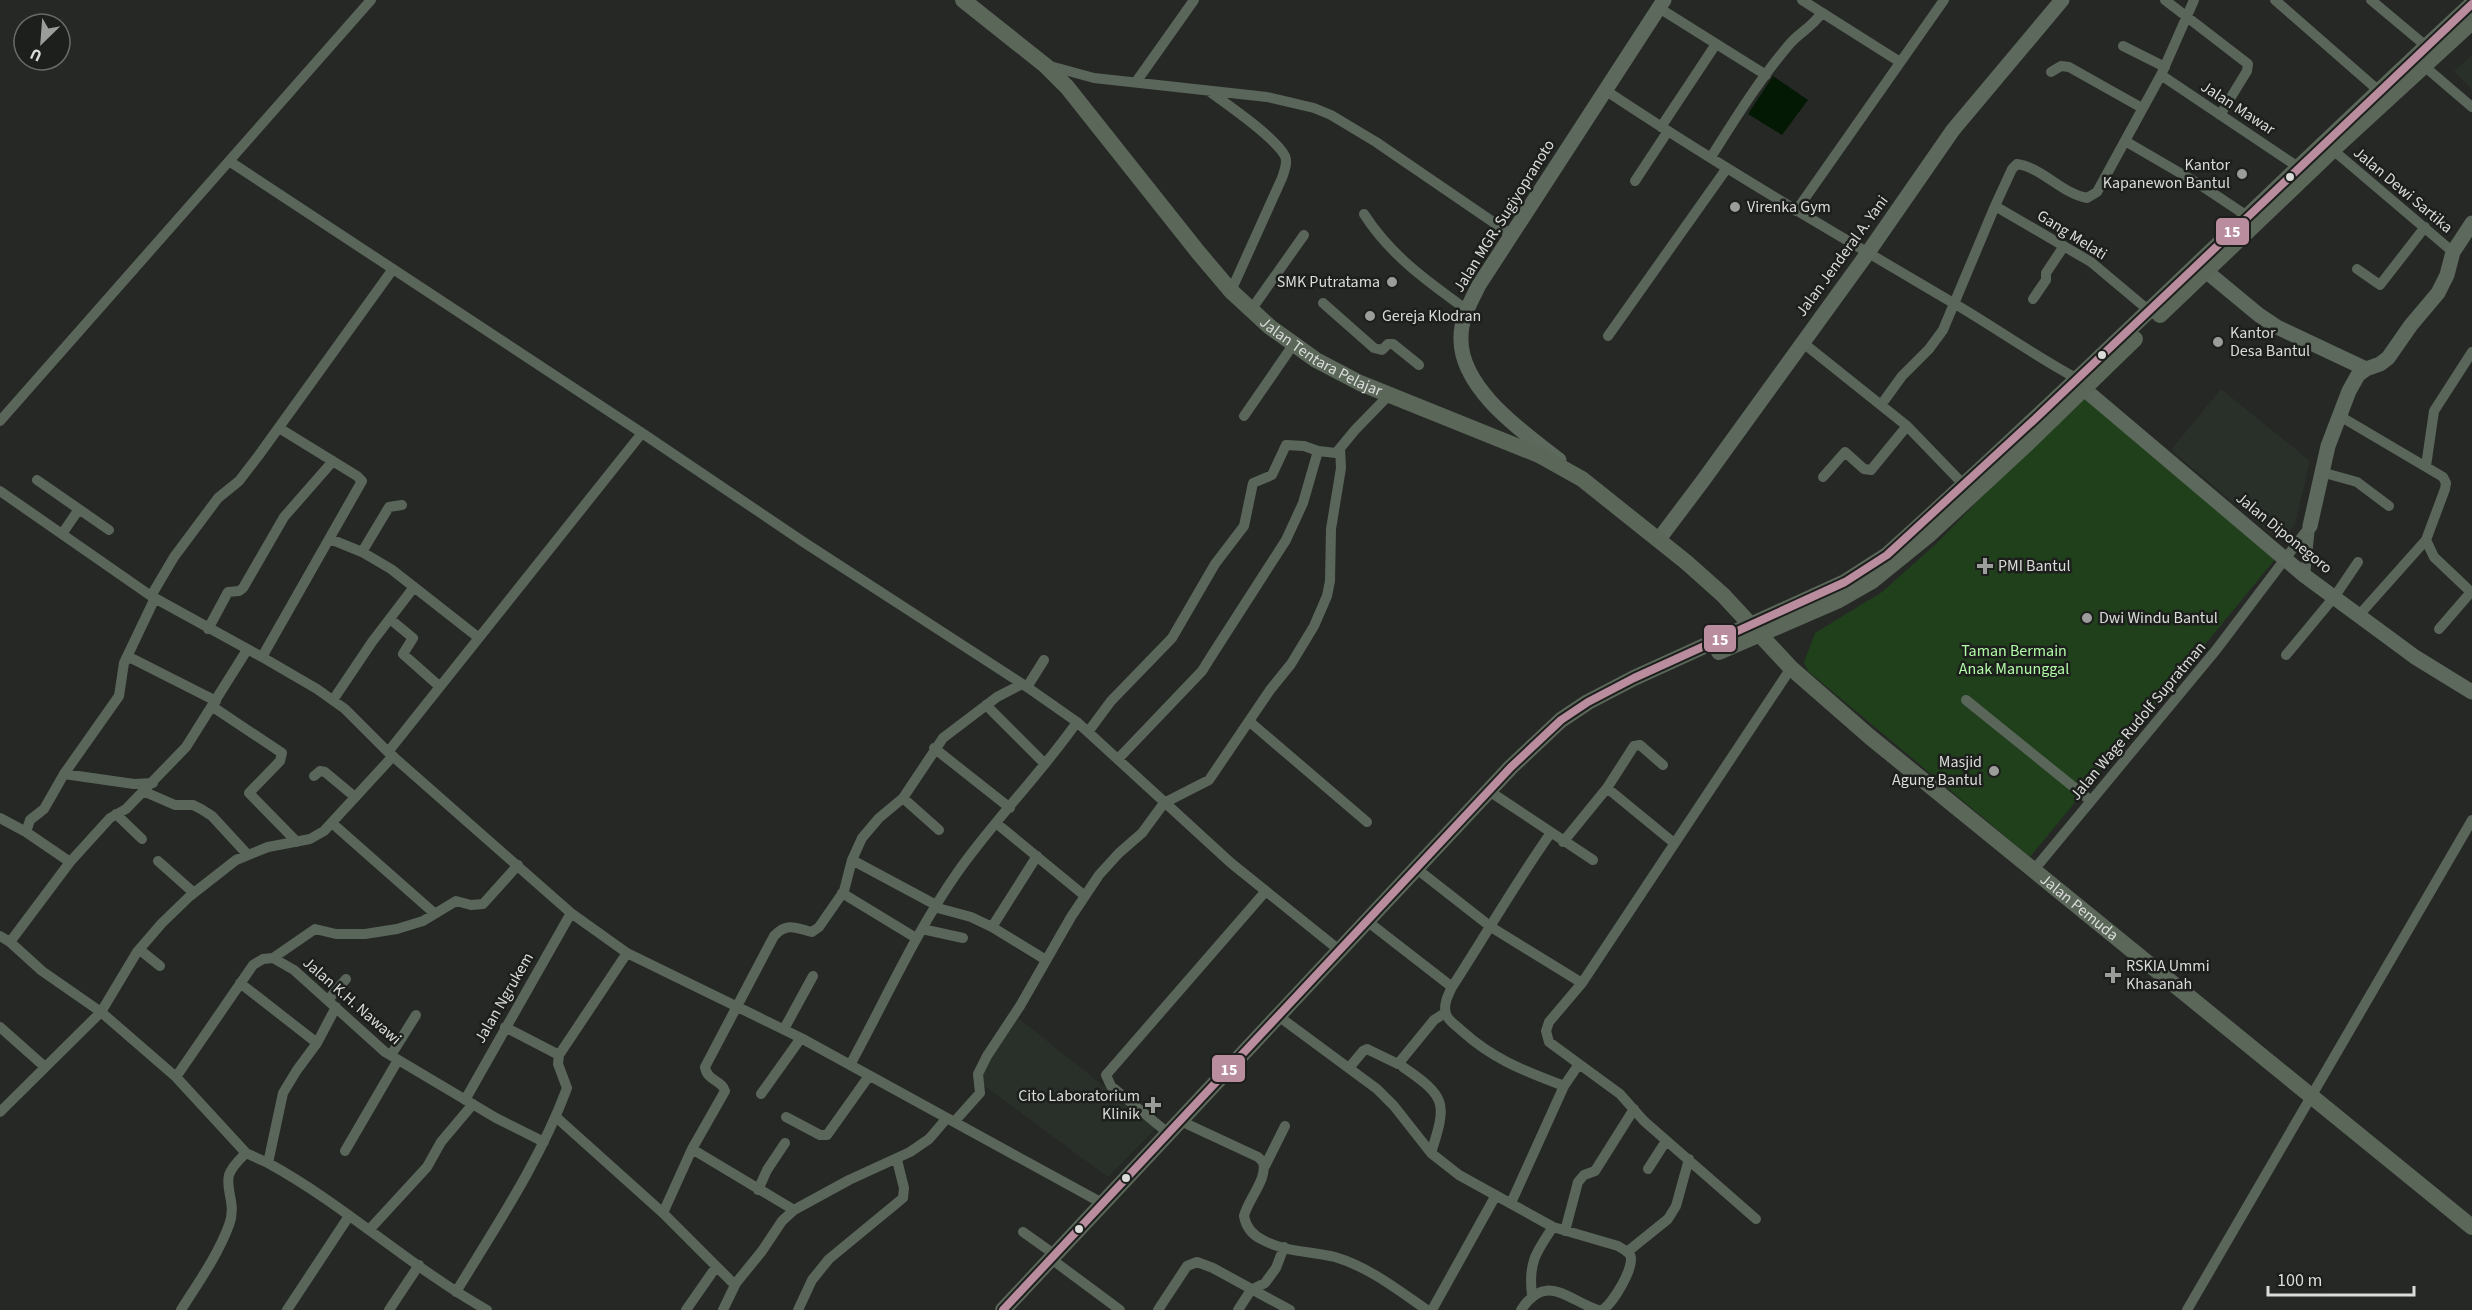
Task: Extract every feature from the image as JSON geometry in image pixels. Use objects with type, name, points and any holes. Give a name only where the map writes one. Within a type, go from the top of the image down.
[{"type":"main road","name":"Jalan Tentara Pelajar","points":[[963,0],[1046,66],[1068,87],[1231,291],[1293,345],[1337,371],[1388,396],[1539,455],[1569,471],[1599,491],[1659,539],[1723,595],[1753,629]]},
{"type":"main road","points":[[1003,1310],[1056,1259],[1285,1021],[1511,766],[1561,720],[1613,688],[1753,629],[1837,601],[1872,581],[1930,534],[2153,314],[2247,216],[2298,167],[2338,140],[2379,91],[2472,4]]},
{"type":"main road","points":[[2153,314],[2207,272],[2338,140],[2472,22]]},
{"type":"main road","points":[[1015,1310],[1102,1203],[1339,950],[1422,873],[1537,753],[1570,725],[1588,714],[1871,567],[2080,384]]},
{"type":"main road","name":"Jalan Pemuda","points":[[1753,629],[1791,668],[1870,737],[2472,1227]]},
{"type":"street","points":[[0,421],[371,0]]},
{"type":"street","points":[[1136,82],[1194,0]]},
{"type":"street","points":[[1802,0],[1900,62]]},
{"type":"street","points":[[1796,211],[1944,0]]},
{"type":"street","name":"Jalan Jenderal A. Yani","points":[[1659,539],[1867,254],[1953,130],[2062,0]]},
{"type":"street","points":[[2165,0],[2248,64],[2247,71],[2220,115]]},
{"type":"street","points":[[1881,405],[1902,376],[1938,338],[1955,304],[2012,169],[2019,163],[2029,166],[2074,195],[2087,198],[2094,195],[2163,71],[2194,0]]},
{"type":"street","points":[[2275,0],[2379,91]]},
{"type":"street","points":[[2371,0],[2426,46]]},
{"type":"street","points":[[1661,4],[1716,44],[1766,75]]},
{"type":"street","name":"Jalan MGR. Sugiyopranoto","points":[[1599,491],[1532,440],[1485,397],[1472,378],[1463,352],[1461,337],[1467,310],[1479,285],[1661,4]]},
{"type":"street","points":[[1711,157],[1766,75],[1791,43],[1811,27],[1821,14]]},
{"type":"street","points":[[1635,181],[1716,44]]},
{"type":"street","name":"Jalan Mawar","points":[[2123,46],[2163,71],[2220,115],[2298,167]]},
{"type":"street","points":[[1046,66],[1094,78],[1267,97],[1299,104],[1331,115],[1376,142],[1512,235]]},
{"type":"street","points":[[2051,72],[2061,66],[2069,67],[2142,108]]},
{"type":"street","points":[[2424,66],[2472,107]]},
{"type":"street","points":[[1207,90],[1270,140],[1285,156],[1286,164],[1282,178],[1231,291]]},
{"type":"street","points":[[1605,90],[1796,211],[1955,304],[2080,384]]},
{"type":"street","name":"Jalan Dewi Sartika","points":[[2338,140],[2453,252]]},
{"type":"street","points":[[2125,141],[2199,184],[2247,216]]},
{"type":"street","points":[[229,161],[1077,722],[1265,892],[1339,950]]},
{"type":"street","points":[[1608,336],[1727,168]]},
{"type":"street","name":"Gang Melati","points":[[1995,206],[2091,262],[2153,314]]},
{"type":"street","points":[[1364,214],[1386,245],[1397,256],[1467,310]]},
{"type":"street","points":[[2305,576],[2310,526],[2321,472],[2338,415],[2355,380],[2366,369],[2388,358],[2438,292],[2447,275],[2453,252],[2472,224]]},
{"type":"street","points":[[2357,269],[2379,286],[2425,227]]},
{"type":"street","points":[[1251,310],[1304,236]]},
{"type":"street","points":[[2033,298],[2046,280],[2046,273],[2064,246]]},
{"type":"street","points":[[26,832],[30,820],[44,809],[64,774],[119,696],[121,675],[126,658],[174,557],[218,498],[244,474],[279,428],[393,269]]},
{"type":"street","points":[[2207,272],[2277,327],[2366,369]]},
{"type":"street","points":[[1323,303],[1374,348],[1382,350],[1388,344],[1393,344],[1419,365]]},
{"type":"street","points":[[1802,342],[1907,426],[1964,485]]},
{"type":"street","points":[[1244,416],[1293,345]]},
{"type":"street","points":[[2426,466],[2434,411],[2472,352]]},
{"type":"street","name":"Jalan Diponegoro","points":[[2080,384],[2305,576],[2360,614],[2415,657],[2472,692]]},
{"type":"street","points":[[1089,732],[1111,701],[1172,638],[1215,564],[1244,526],[1252,483],[1272,475],[1286,445],[1304,446],[1332,454],[1388,396]]},
{"type":"street","points":[[2338,415],[2426,466],[2443,477],[2446,483],[2426,540],[2360,614]]},
{"type":"street","points":[[1823,477],[1845,453],[1864,469],[1871,470],[1907,426]]},
{"type":"street","points":[[262,657],[362,479],[279,428]]},
{"type":"street","points":[[0,1112],[101,1012],[140,950],[162,923],[194,893],[226,867],[247,854],[310,839],[332,823],[356,797],[439,686],[642,433]]},
{"type":"street","points":[[723,1310],[737,1282],[782,1221],[794,1210],[849,1180],[897,1160],[929,1139],[980,1093],[978,1074],[987,1056],[1020,1006],[1085,896],[1108,864],[1142,833],[1164,803],[1209,780],[1270,690],[1304,645],[1326,596],[1332,568],[1332,521],[1341,468],[1340,448]]},
{"type":"street","points":[[1118,759],[1207,663],[1286,540],[1303,503],[1318,451]]},
{"type":"street","points":[[208,629],[228,592],[243,588],[284,517],[333,461]]},
{"type":"street","points":[[2321,472],[2357,482],[2389,506]]},
{"type":"street","points":[[37,480],[109,530]]},
{"type":"street","points":[[0,491],[153,597],[262,657],[333,700],[390,754],[571,913],[627,953],[784,1029],[1102,1203]]},
{"type":"street","points":[[362,552],[389,507],[402,505]]},
{"type":"street","points":[[62,534],[79,509]]},
{"type":"street","name":"Jalan Wage Rudolf Supratman","points":[[2033,871],[2216,650],[2310,526]]},
{"type":"street","points":[[330,539],[362,552],[391,569],[479,638]]},
{"type":"street","points":[[2426,540],[2434,557],[2471,593],[2439,629]]},
{"type":"street","points":[[2286,655],[2335,596],[2358,562]]},
{"type":"street","points":[[333,700],[414,587]]},
{"type":"street","points":[[390,620],[413,638],[403,654],[439,686]]},
{"type":"street","points":[[247,650],[186,747],[149,787],[126,809],[116,814],[70,862],[5,939],[42,971],[101,1012],[176,1077],[246,1153],[307,1184],[456,1292],[487,1310]]},
{"type":"street","points":[[126,658],[133,659],[214,704],[282,753],[280,761],[249,793],[297,842]]},
{"type":"street","points":[[663,1213],[692,1149],[725,1091],[723,1086],[709,1077],[705,1067],[774,936],[783,927],[789,926],[815,931],[842,893],[852,860],[862,838],[879,818],[903,798],[934,748],[943,738],[1008,690],[1025,686],[1044,660]]},
{"type":"street","points":[[1756,1219],[1644,1122],[1620,1094],[1550,1042],[1545,1033],[1550,1022],[1582,983],[1791,668]]},
{"type":"street","points":[[1966,700],[2091,801]]},
{"type":"street","points":[[986,705],[1045,764]]},
{"type":"street","points":[[850,1065],[935,906],[972,852],[1010,808],[1077,722]]},
{"type":"street","points":[[1250,722],[1367,822]]},
{"type":"street","points":[[1563,842],[1607,788],[1636,744],[1663,765]]},
{"type":"street","points":[[934,748],[1010,808]]},
{"type":"street","points":[[314,776],[322,771],[329,774],[356,797]]},
{"type":"street","points":[[64,774],[149,787],[175,805],[193,805],[201,808],[212,816],[247,854]]},
{"type":"street","points":[[1607,788],[1674,843]]},
{"type":"street","points":[[1495,795],[1550,834],[1593,860]]},
{"type":"street","points":[[903,798],[939,830]]},
{"type":"street","points":[[116,814],[142,839]]},
{"type":"street","points":[[0,818],[26,832],[70,862]]},
{"type":"street","points":[[2187,1310],[2472,820]]},
{"type":"street","points":[[332,823],[434,913]]},
{"type":"street","points":[[996,823],[1085,896]]},
{"type":"street","points":[[1550,834],[1513,887],[1491,927],[1452,987],[1447,996],[1445,1013],[1449,1020],[1471,1039],[1503,1062],[1564,1086]]},
{"type":"street","points":[[992,927],[1037,856]]},
{"type":"street","points":[[852,860],[935,906],[971,917],[992,927],[1046,960]]},
{"type":"street","points":[[158,861],[194,893]]},
{"type":"street","points":[[176,1077],[253,965],[262,959],[273,958],[315,929],[336,934],[365,934],[397,929],[423,921],[456,900],[471,905],[483,904],[518,865]]},
{"type":"street","points":[[1422,873],[1491,927],[1582,983]]},
{"type":"street","points":[[1168,1133],[1112,1086],[1106,1075],[1265,892]]},
{"type":"street","points":[[842,893],[919,933],[963,938]]},
{"type":"street","name":"Jalan Ngrukem","points":[[469,1102],[505,1027],[571,913]]},
{"type":"street","points":[[1370,923],[1452,987]]},
{"type":"street","points":[[140,950],[160,966]]},
{"type":"street","points":[[456,1292],[522,1183],[556,1117],[567,1088],[558,1064],[559,1055],[627,953]]},
{"type":"street","name":"Jalan K.H. Nawawi","points":[[273,958],[294,970],[395,1058],[469,1102],[544,1142]]},
{"type":"street","points":[[784,1029],[813,976]]},
{"type":"street","points":[[268,1163],[283,1093],[317,1043],[332,1004],[346,980]]},
{"type":"street","points":[[240,983],[317,1043]]},
{"type":"street","points":[[1349,1068],[1367,1049],[1398,1064],[1434,1020],[1445,1013]]},
{"type":"street","points":[[345,1151],[416,1015]]},
{"type":"street","points":[[1285,1021],[1385,1096],[1431,1153],[1460,1175],[1553,1227],[1618,1246],[1627,1252],[1631,1260],[1629,1270],[1610,1304],[1600,1310],[1548,1289],[1532,1295],[1521,1310]]},
{"type":"street","points":[[505,1027],[559,1055]]},
{"type":"street","points":[[0,1028],[45,1067]]},
{"type":"street","points":[[761,1094],[801,1038]]},
{"type":"street","points":[[1511,1203],[1564,1086],[1579,1064]]},
{"type":"street","points":[[1403,1067],[1432,1088],[1441,1104],[1440,1125],[1431,1153]]},
{"type":"street","points":[[786,1117],[820,1135],[829,1134],[869,1076]]},
{"type":"street","points":[[369,1230],[427,1167],[441,1142],[469,1102]]},
{"type":"street","points":[[1565,1231],[1578,1182],[1584,1175],[1595,1171],[1634,1109]]},
{"type":"street","points":[[556,1117],[663,1213],[716,1267],[737,1282]]},
{"type":"street","points":[[1187,1124],[1258,1157],[1264,1166]]},
{"type":"street","points":[[1285,1126],[1245,1209],[1245,1220],[1252,1234],[1284,1248],[1318,1253],[1353,1264],[1387,1282],[1427,1310]]},
{"type":"street","points":[[1648,1169],[1666,1141]]},
{"type":"street","points":[[758,1190],[767,1170],[786,1143]]},
{"type":"street","points":[[692,1149],[794,1210]]},
{"type":"street","points":[[181,1310],[205,1272],[228,1227],[233,1212],[229,1175],[246,1153]]},
{"type":"street","points":[[1627,1252],[1668,1219],[1676,1206],[1689,1159]]},
{"type":"street","points":[[798,1310],[812,1280],[829,1259],[902,1200],[904,1188],[897,1160]]},
{"type":"street","points":[[1432,1310],[1496,1195]]},
{"type":"street","points":[[288,1310],[349,1216]]},
{"type":"street","points":[[1532,1295],[1531,1265],[1539,1247],[1553,1227]]},
{"type":"street","points":[[1023,1232],[1120,1310]]},
{"type":"street","points":[[1238,1310],[1251,1290],[1264,1282],[1276,1268],[1284,1248]]},
{"type":"street","points":[[1158,1310],[1187,1266],[1194,1262],[1213,1268],[1290,1310]]},
{"type":"street","points":[[389,1310],[419,1265]]},
{"type":"street","points":[[686,1310],[716,1267]]},
{"type":"shaded area","points":[[2472,55],[2472,90],[2454,71]]},
{"type":"shaded area","points":[[1773,76],[1808,100],[1782,135],[1748,114]]},
{"type":"shaded area","points":[[2221,389],[2310,461],[2296,521],[2289,534],[2275,537],[2171,450]]},
{"type":"shaded area","points":[[1018,1018],[1156,1128],[1108,1177],[982,1084],[980,1078],[988,1058]]},
{"type":"green space","name":"Taman Bermain Anak Manunggal","points":[[2084,392],[2277,557],[2030,857],[1808,671],[1804,662],[1815,633],[1882,592],[1936,544]]},
{"type":"transit line","name":"15","points":[[1003,1310],[1511,767],[1561,720],[1588,702],[1634,678],[1845,582],[1887,555],[2035,419],[2472,4]]},
{"type":"place","name":"Kantor Kapanewon Bantul","points":[[2242,174]]},
{"type":"place","name":"Virenka Gym","points":[[1735,207]]},
{"type":"place","name":"SMK Putratama","points":[[1392,282]]},
{"type":"place","name":"Gereja Klodran","points":[[1370,316]]},
{"type":"place","name":"Kantor Desa Bantul","points":[[2218,342]]},
{"type":"place","name":"PMI Bantul","points":[[1985,566]]},
{"type":"place","name":"Dwi Windu Bantul","points":[[2087,618]]},
{"type":"place","name":"Masjid Agung Bantul","points":[[1994,771]]},
{"type":"place","name":"RSKIA Ummi Khasanah","points":[[2113,975]]},
{"type":"place","name":"Cito Laboratorium Klinik","points":[[1153,1105]]}]
